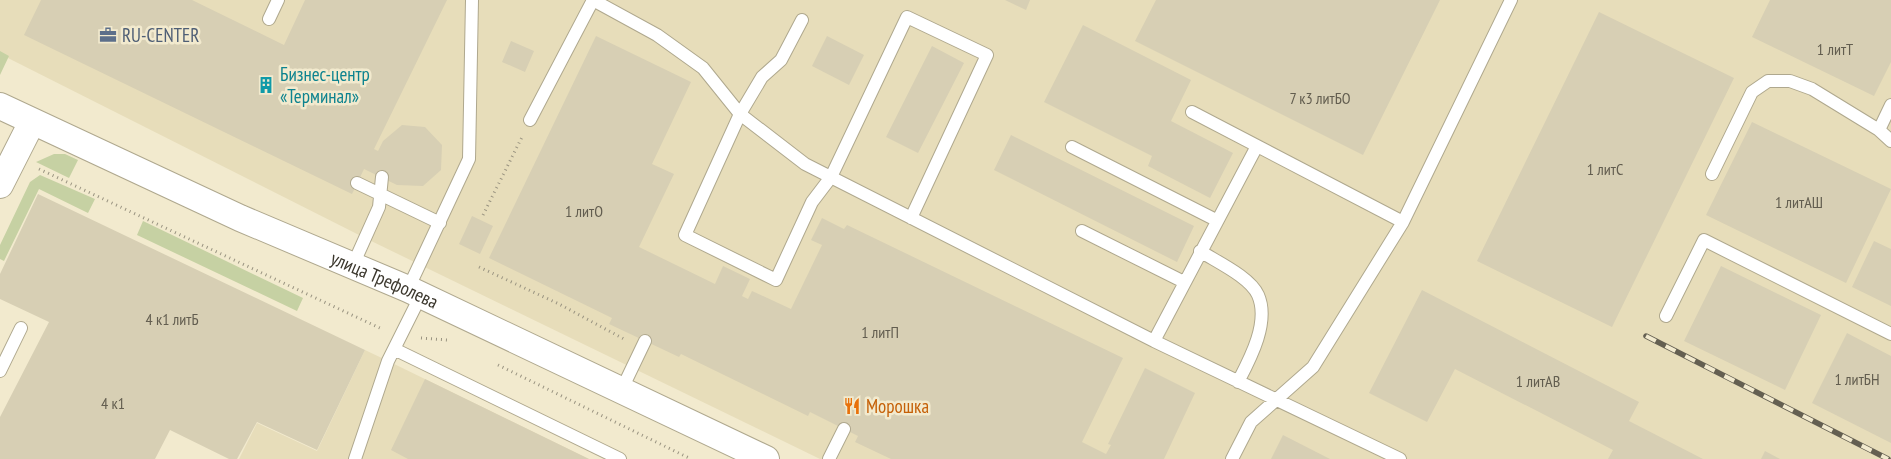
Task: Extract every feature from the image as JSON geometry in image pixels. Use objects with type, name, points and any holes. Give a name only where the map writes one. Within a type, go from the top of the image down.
[{"type":"street","name":"улица Трефолева","points":[[0,106],[240,218],[414,292],[622,389],[766,459]]},
{"type":"street","points":[[0,185],[32,122]]},
{"type":"lane","points":[[269,19],[278,0]]},
{"type":"lane","points":[[357,458],[414,292],[440,223],[469,160],[472,0]]},
{"type":"lane","points":[[530,120],[593,0],[657,35],[704,68],[740,114],[805,164],[1154,341],[1400,459]]},
{"type":"lane","points":[[1232,459],[1251,422],[1279,400],[1313,367],[1403,222],[1511,0]]},
{"type":"lane","points":[[802,20],[781,60],[762,77],[740,114],[685,235],[776,280],[812,202],[831,177],[907,17],[987,55],[912,218]]},
{"type":"lane","points":[[1712,174],[1752,92],[1768,81],[1790,81],[1812,89],[1879,130],[1891,141]]},
{"type":"lane","points":[[1879,130],[1891,105]]},
{"type":"lane","points":[[1192,112],[1403,222]]},
{"type":"lane","points":[[1154,341],[1216,220],[1257,146]]},
{"type":"lane","points":[[1072,147],[1216,220]]},
{"type":"lane","points":[[353,265],[379,207],[382,177]]},
{"type":"lane","points":[[357,182],[440,223]]},
{"type":"lane","points":[[1082,232],[1184,282]]},
{"type":"lane","points":[[1666,316],[1704,240],[1891,334]]},
{"type":"lane","points":[[1200,252],[1241,277],[1258,295],[1262,321],[1255,348],[1238,382]]},
{"type":"lane","points":[[0,371],[21,328]]},
{"type":"lane","points":[[397,343],[620,459]]},
{"type":"lane","points":[[622,389],[643,344]]},
{"type":"lane","points":[[829,459],[844,429]]},
{"type":"path","points":[[483,215],[530,120]]},
{"type":"path","points":[[14,157],[397,343],[445,339],[454,344]]},
{"type":"path","points":[[479,267],[643,344]]},
{"type":"path","points":[[489,361],[691,459]]},
{"type":"shaded area","points":[[0,0],[1891,0],[1891,459],[820,459],[365,238],[0,54]]},
{"type":"shaded area","points":[[365,350],[589,459],[239,459],[257,423],[317,451]]},
{"type":"green space","points":[[0,51],[9,56],[0,75]]},
{"type":"green space","points":[[54,154],[65,154],[78,160],[69,178],[36,162]]},
{"type":"green space","points":[[40,175],[95,199],[88,213],[39,189],[4,261],[0,259],[0,245],[30,182]]},
{"type":"green space","points":[[143,221],[303,298],[297,311],[137,235]]},
{"type":"building","name":"Бизнес-центр «Терминал»","points":[[41,0],[192,0],[284,45],[305,0],[447,0],[374,149],[378,151],[383,141],[402,125],[425,127],[442,145],[441,170],[423,186],[397,185],[364,169],[352,194],[24,35]]},
{"type":"building","points":[[1005,0],[1030,0],[1026,10]]},
{"type":"building","points":[[1156,0],[1440,0],[1363,155],[1135,41]]},
{"type":"building","points":[[1770,0],[1891,0],[1891,62],[1874,96],[1752,37]]},
{"type":"building","points":[[1599,12],[1734,78],[1612,327],[1477,261]]},
{"type":"building","points":[[1083,25],[1191,80],[1171,121],[1233,153],[1210,198],[1148,166],[1152,156],[1044,102]]},
{"type":"building","points":[[596,36],[691,82],[652,164],[674,174],[639,247],[715,284],[723,266],[750,279],[742,296],[748,299],[752,291],[791,309],[822,245],[811,240],[822,218],[844,229],[847,225],[1123,358],[1082,442],[1106,454],[1111,445],[1108,444],[1145,368],[1195,393],[1164,459],[891,459],[855,442],[858,436],[810,412],[808,416],[681,354],[679,357],[609,324],[612,318],[489,258]]},
{"type":"building","points":[[827,36],[864,55],[849,85],[812,66]]},
{"type":"building","points":[[511,41],[534,51],[525,72],[502,62]]},
{"type":"building","points":[[932,46],[964,63],[918,153],[886,137]]},
{"type":"building","points":[[1752,122],[1891,189],[1846,283],[1706,215]]},
{"type":"building","points":[[1011,135],[1194,226],[1177,262],[994,170]]},
{"type":"building","points":[[38,194],[365,350],[317,450],[257,422],[237,459],[229,459],[170,430],[155,459],[0,459],[0,417],[49,322],[0,299],[0,274]]},
{"type":"building","points":[[472,216],[493,226],[480,254],[459,244]]},
{"type":"building","points":[[1874,241],[1891,249],[1891,306],[1852,287]]},
{"type":"building","points":[[1721,266],[1821,315],[1785,390],[1684,341]]},
{"type":"building","points":[[1422,290],[1639,402],[1629,421],[1703,459],[1608,459],[1613,450],[1455,369],[1427,422],[1369,393]]},
{"type":"building","points":[[1847,333],[1891,356],[1891,443],[1812,403]]},
{"type":"building","points":[[425,379],[589,459],[408,459],[391,450]]},
{"type":"building","points":[[1283,435],[1330,459],[1271,459]]},
{"type":"building","points":[[1765,451],[1780,459],[1761,459]]},
{"type":"railway","points":[[1646,336],[1888,459]]},
{"type":"place","name":"RU-CENTER","points":[[108,35]]},
{"type":"place","name":"Бизнес-центр «Терминал»","points":[[266,85]]},
{"type":"place","name":"Морошка","points":[[852,406]]}]
